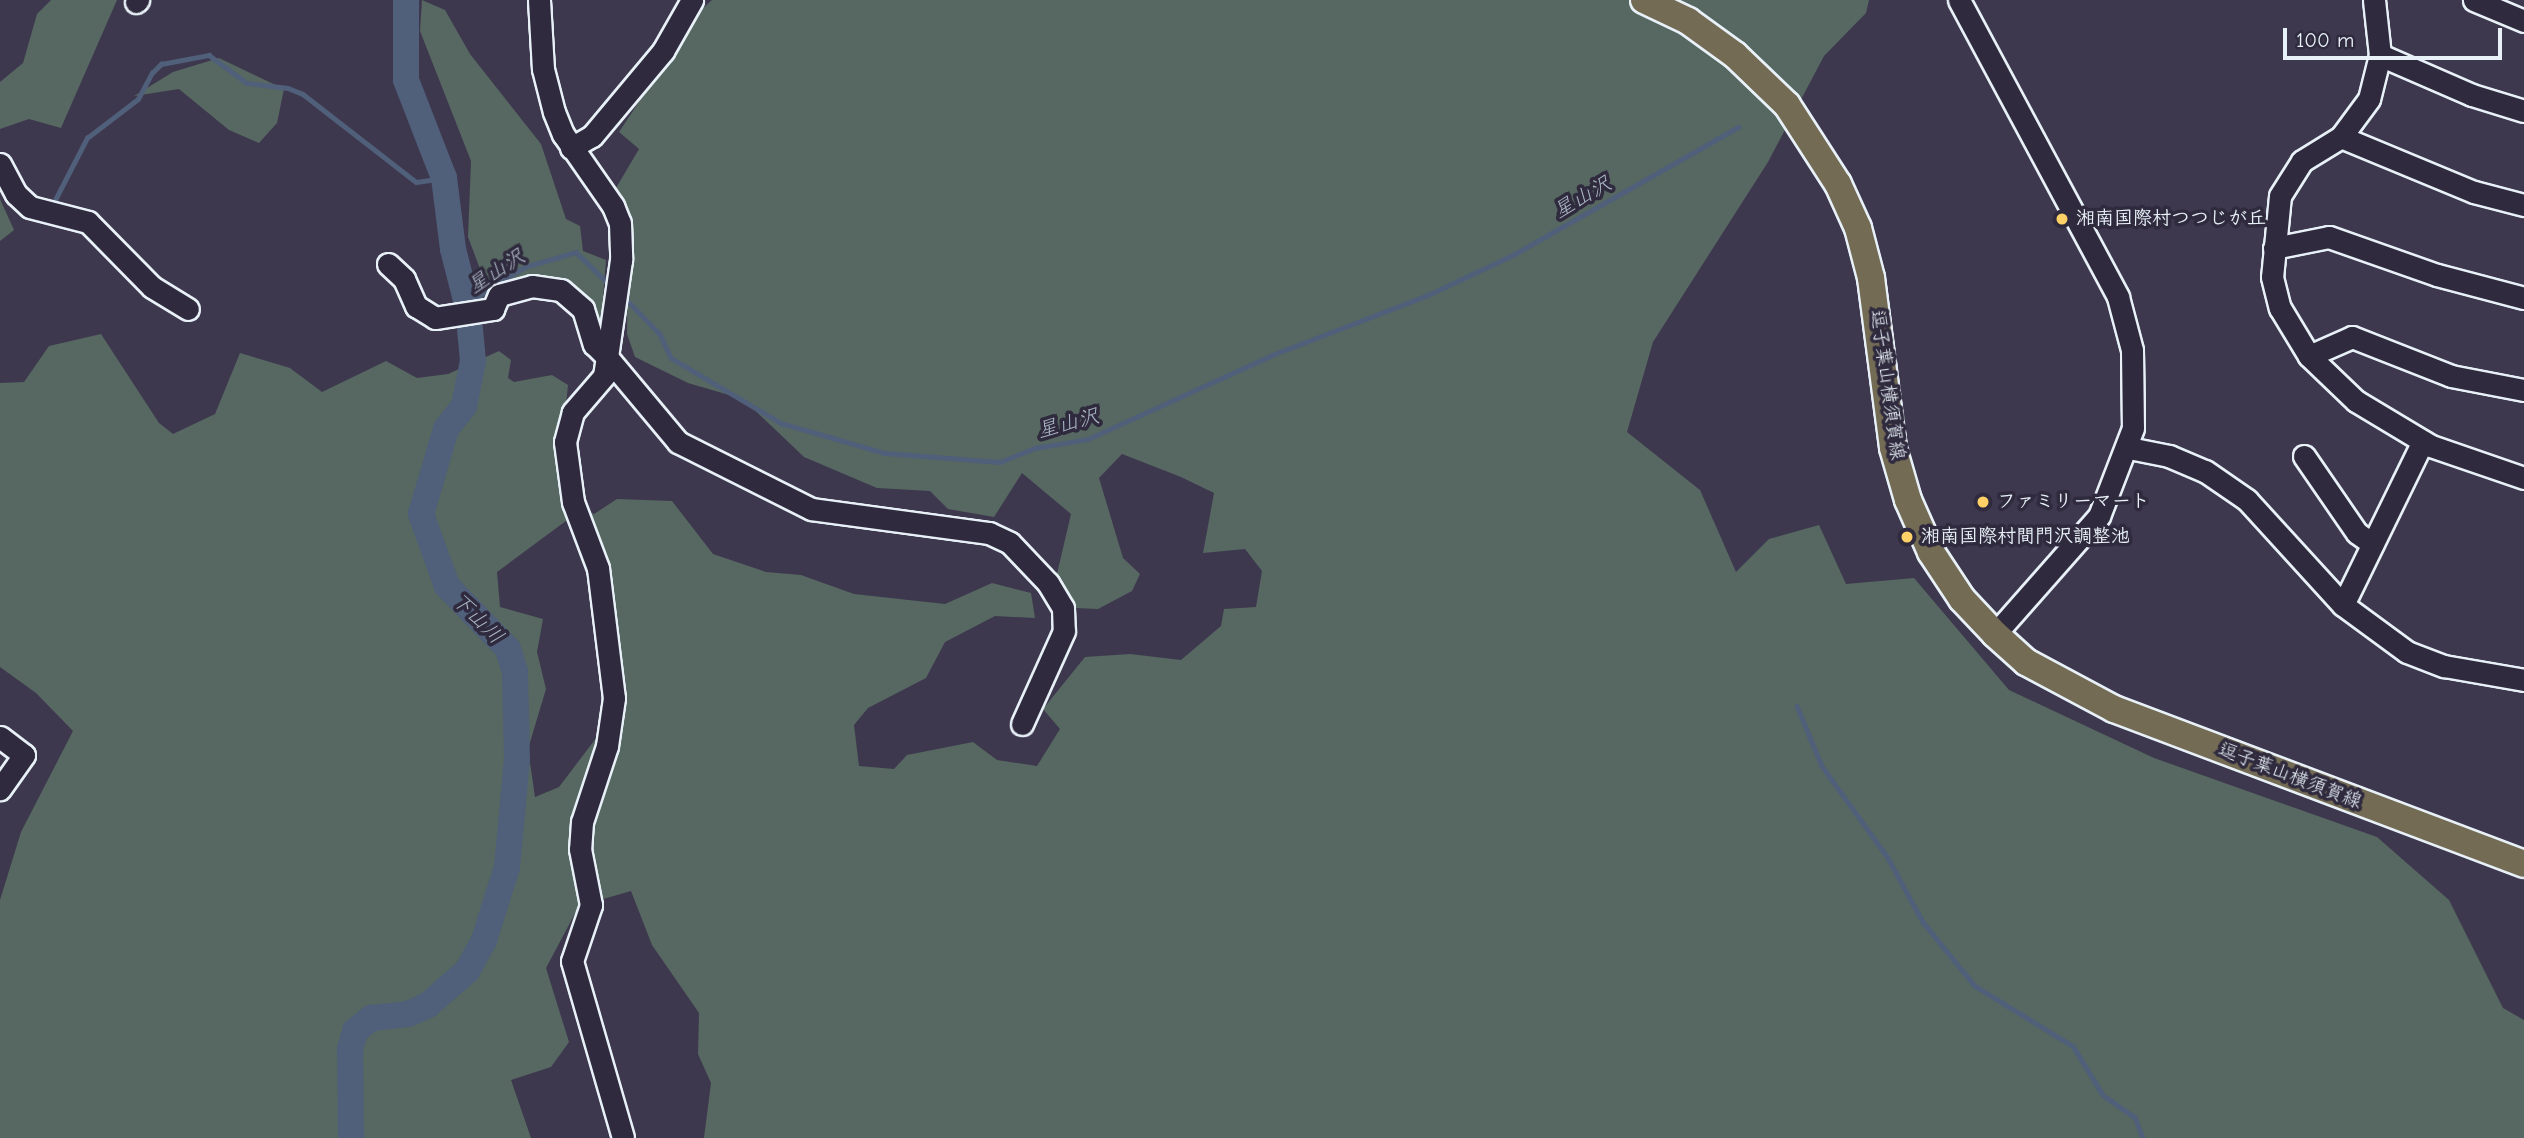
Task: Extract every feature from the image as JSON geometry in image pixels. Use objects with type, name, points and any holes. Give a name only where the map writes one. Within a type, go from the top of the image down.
[{"type":"main road","name":"逗子葉山横須賀線","points":[[1644,0],[1688,21],[1735,55],[1787,105],[1838,184],[1858,228],[1871,278],[1893,448],[1908,500],[1931,552],[1962,598],[1996,634],[2026,662],[2114,709],[2524,864]]},
{"type":"street","points":[[539,0],[545,80],[571,148],[613,205],[620,223],[621,260],[604,376],[573,412],[565,442],[573,502],[598,568],[614,698],[607,746],[582,822],[580,849],[591,905],[572,961],[623,1138]]},
{"type":"street","points":[[571,148],[592,136],[663,51],[692,0]]},
{"type":"street","points":[[1959,0],[2118,297],[2132,350],[2134,398],[2129,448],[2099,516],[1996,634]]},
{"type":"street","points":[[2374,0],[2380,55],[2369,99],[2341,137],[2302,161],[2280,196],[2272,277],[2280,308],[2309,356],[2356,401],[2423,442],[2524,478]]},
{"type":"street","points":[[2474,0],[2524,21]]},
{"type":"street","points":[[2380,55],[2472,95],[2524,111]]},
{"type":"street","points":[[2341,137],[2474,192],[2524,205]]},
{"type":"street","points":[[0,164],[16,194],[30,207],[88,222],[152,286],[188,309]]},
{"type":"street","points":[[2274,248],[2329,237],[2437,275],[2524,298]]},
{"type":"street","points":[[388,264],[404,279],[416,306],[426,314],[470,314],[493,309],[499,295],[532,285],[561,290],[583,309],[594,344],[609,350],[678,442],[811,509],[840,517],[989,533],[1010,543],[1048,583],[1063,608],[1064,631],[1022,724]]},
{"type":"street","points":[[2309,356],[2330,343],[2352,337],[2451,376],[2524,390]]},
{"type":"street","points":[[2343,606],[2423,442]]},
{"type":"street","points":[[2129,448],[2169,456],[2205,471],[2247,500],[2343,606],[2407,652],[2444,666],[2524,680]]},
{"type":"street","points":[[2304,456],[2357,533],[2373,544]]},
{"type":"street","points":[[0,737],[24,755],[0,789]]},
{"type":"green space","points":[[51,0],[117,0],[61,128],[29,119],[0,129],[0,82],[23,63],[37,14]]},
{"type":"green space","points":[[422,0],[445,10],[470,54],[541,144],[566,219],[580,226],[583,251],[606,260],[601,322],[594,323],[588,300],[566,283],[485,282],[468,237],[471,161],[420,31]]},
{"type":"green space","points":[[712,0],[1869,0],[1866,13],[1824,56],[1768,162],[1653,342],[1627,432],[1700,490],[1736,572],[1769,539],[1819,525],[1846,584],[1914,578],[2009,690],[2154,758],[2377,837],[2449,900],[2503,1008],[2524,1020],[2524,1138],[704,1138],[711,1083],[698,1054],[699,1013],[652,945],[631,891],[579,906],[546,968],[569,1042],[551,1067],[511,1080],[531,1138],[0,1138],[0,900],[21,832],[73,731],[36,693],[0,667],[0,383],[24,382],[49,346],[101,334],[159,423],[173,434],[215,414],[240,353],[290,368],[322,392],[386,361],[417,378],[448,374],[499,351],[511,360],[508,378],[514,382],[552,375],[568,385],[560,462],[566,501],[594,514],[617,499],[672,501],[713,554],[766,572],[801,575],[854,594],[945,604],[992,583],[1031,593],[1035,618],[995,616],[945,642],[926,678],[868,708],[854,725],[859,766],[894,769],[907,755],[973,742],[997,760],[1037,766],[1060,729],[1043,709],[1085,657],[1130,654],[1181,660],[1221,626],[1224,609],[1256,607],[1262,571],[1245,549],[1203,553],[1214,493],[1181,477],[1122,454],[1099,478],[1123,558],[1140,574],[1132,591],[1098,609],[1075,608],[1056,578],[1071,514],[1022,473],[994,517],[948,509],[930,491],[877,488],[804,457],[743,399],[688,383],[635,357],[627,334],[628,236],[613,193],[639,149],[619,132],[698,13]],"holes":[[[570,518],[606,580],[619,708],[559,787],[535,797],[528,749],[546,689],[537,652],[543,619],[500,607],[497,572]]]},
{"type":"green space","points":[[219,58],[284,89],[277,123],[259,143],[229,130],[179,89],[134,96],[173,72]]},
{"type":"green space","points":[[0,199],[14,230],[0,241]]},
{"type":"waterway","name":"下山川","points":[[351,1138],[350,1049],[355,1031],[371,1018],[408,1014],[428,1005],[467,971],[484,940],[507,867],[517,760],[515,672],[508,649],[447,586],[421,514],[446,429],[464,406],[473,361],[468,308],[453,249],[444,178],[406,80],[406,0]]},
{"type":"waterway","points":[[55,200],[87,138],[138,99],[152,73],[161,64],[209,55],[247,83],[288,88],[303,94],[416,182],[444,178]]},
{"type":"waterway","name":"星山沢","points":[[623,296],[660,334],[671,358],[781,423],[885,453],[1000,462],[1035,448],[1088,439],[1272,355],[1428,295],[1513,255],[1738,127]]},
{"type":"waterway","name":"星山沢","points":[[471,305],[487,289],[525,267],[576,252],[611,286]]},
{"type":"waterway","points":[[1797,706],[1822,766],[1888,858],[1923,922],[1975,986],[2073,1046],[2103,1095],[2135,1117],[2143,1138]]},
{"type":"place","name":"湘南国際村つつじが丘","points":[[2062,219]]},
{"type":"place","name":"ファミリーマート","points":[[1983,502]]},
{"type":"place","name":"湘南国際村間門沢調整池","points":[[1907,537]]}]
